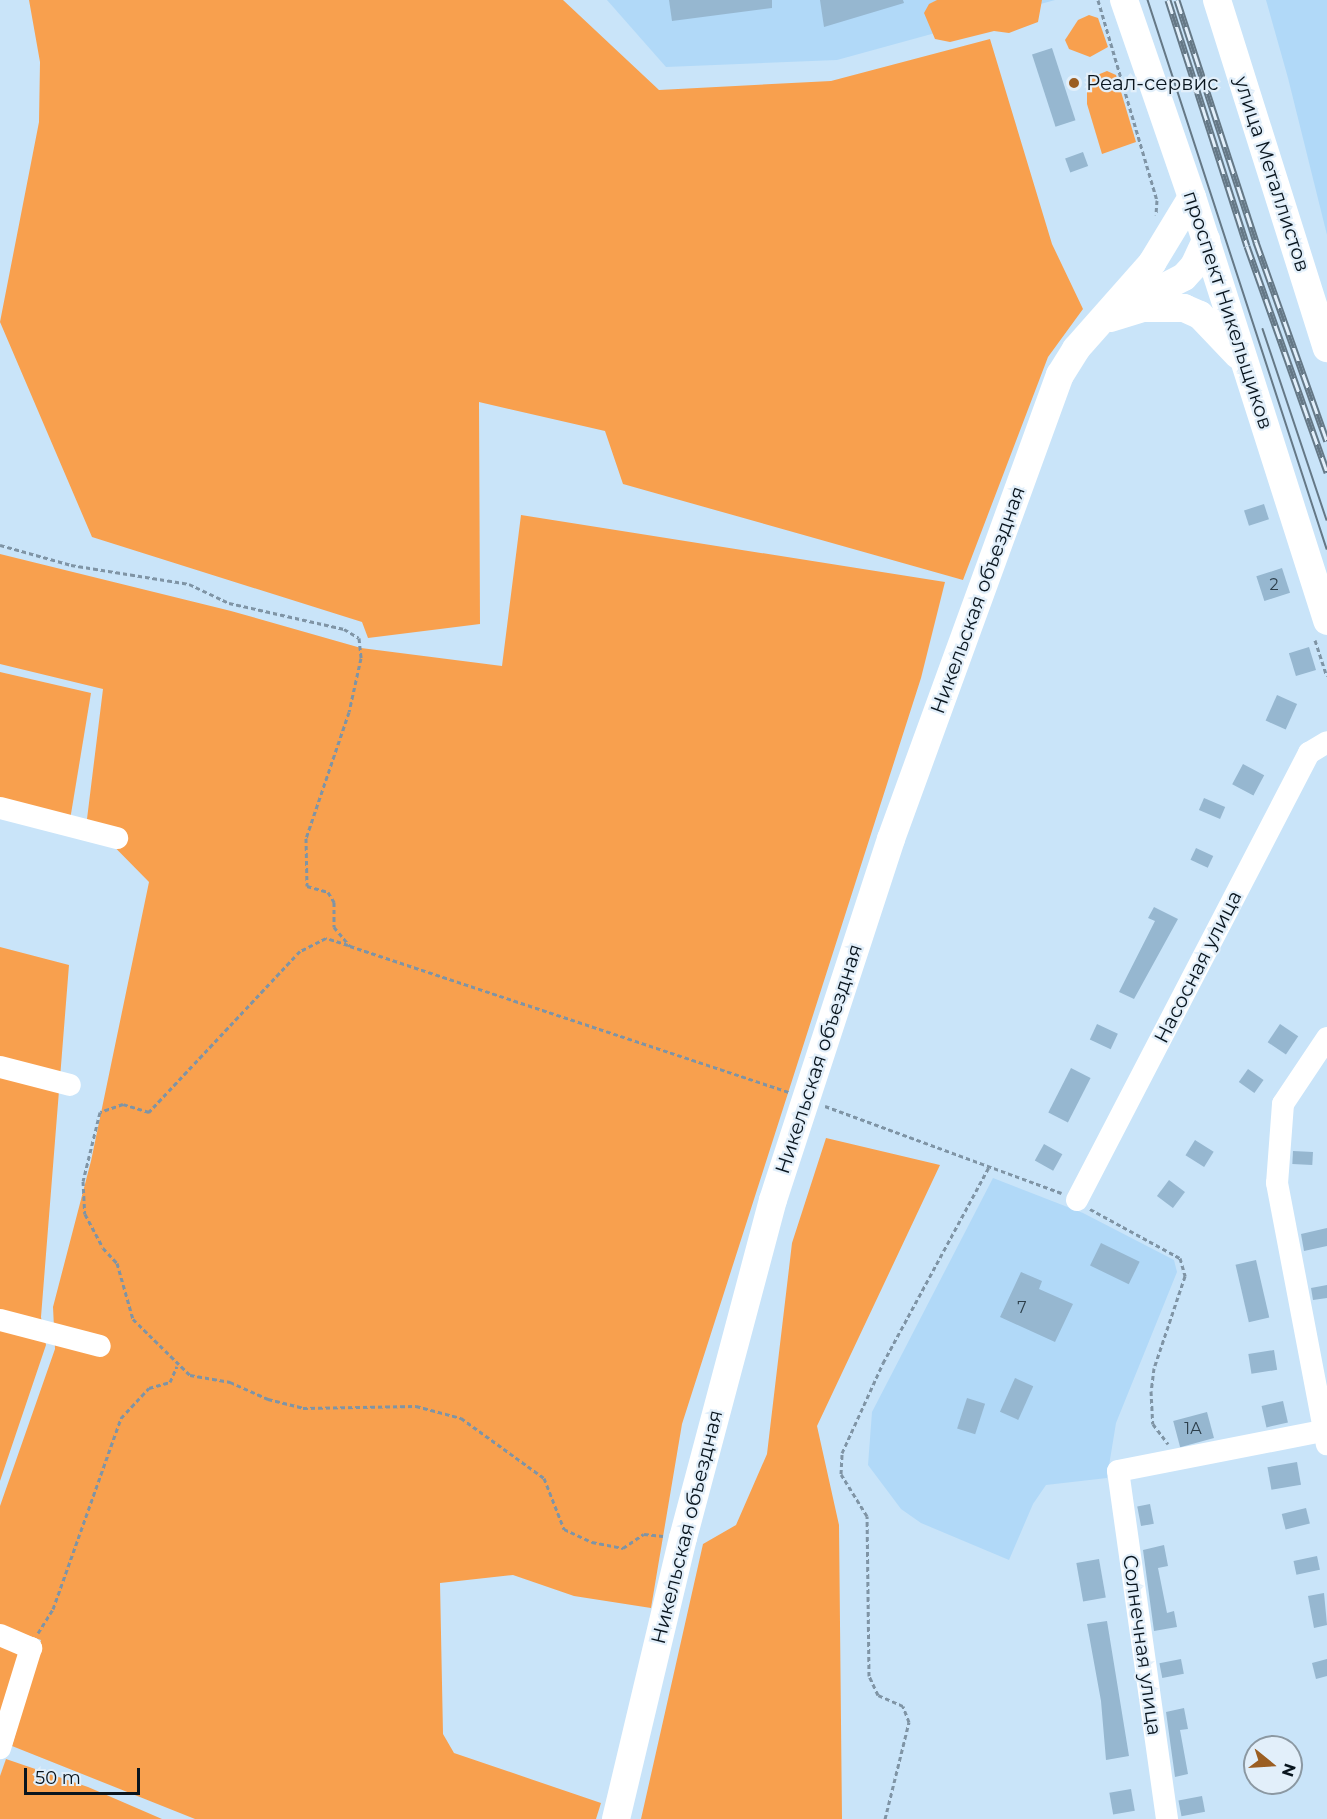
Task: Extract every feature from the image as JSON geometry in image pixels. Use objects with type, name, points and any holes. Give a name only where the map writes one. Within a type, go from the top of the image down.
[{"type":"main road","name":"проспект Никельщиков","points":[[1124,0],[1192,197],[1202,250],[1220,285],[1327,621]]},
{"type":"main road","name":"улица Металлистов","points":[[1217,0],[1327,348]]},
{"type":"main road","name":"Никельская объездная","points":[[616,1819],[683,1538],[773,1200],[891,838],[1060,375],[1152,263],[1192,197]]},
{"type":"main road","points":[[1152,263],[1170,252],[1202,250]]},
{"type":"main road","points":[[1103,322],[1184,277],[1202,250]]},
{"type":"main road","points":[[1103,322],[1143,308],[1184,308],[1200,315],[1246,364]]},
{"type":"street","name":"Насосная улица","points":[[1077,1200],[1309,753],[1327,742]]},
{"type":"street","points":[[0,808],[117,838]]},
{"type":"street","points":[[1187,1455],[1326,1435],[1277,1184],[1283,1104],[1305,1066],[1327,1038]]},
{"type":"street","points":[[0,1067],[70,1085]]},
{"type":"street","points":[[0,1320],[100,1346]]},
{"type":"street","name":"Солнечная улица","points":[[1167,1819],[1118,1471],[1187,1455]]},
{"type":"street","points":[[0,1635],[31,1648],[0,1748]]},
{"type":"path","points":[[1098,0],[1157,200],[1155,222]]},
{"type":"path","points":[[0,544],[71,566],[189,584],[230,603],[344,629],[358,638],[361,658],[349,712],[306,838],[307,886],[328,892],[334,902],[334,927],[350,946]]},
{"type":"path","points":[[683,1538],[644,1534],[623,1548],[592,1542],[564,1529],[544,1478],[461,1418],[416,1406],[303,1408],[268,1399],[230,1382],[190,1375],[177,1366],[133,1319],[117,1263],[103,1248],[85,1214],[83,1181],[100,1112],[123,1104],[149,1112],[300,951],[326,938],[743,1075],[989,1167],[1077,1200],[1180,1258],[1185,1276],[1154,1368],[1151,1391],[1153,1424],[1170,1446],[1187,1455]]},
{"type":"path","points":[[885,1819],[909,1722],[903,1706],[879,1695],[869,1676],[867,1516],[841,1474],[842,1453],[883,1363],[989,1167]]},
{"type":"path","points":[[31,1648],[53,1610],[121,1418],[150,1388],[170,1382],[177,1366]]},
{"type":"shaded area","points":[[29,0],[563,0],[659,90],[831,81],[990,39],[1052,244],[1083,309],[1048,357],[963,580],[623,484],[605,431],[479,402],[480,624],[368,638],[362,622],[92,537],[0,322],[39,122],[40,62]]},
{"type":"shaded area","points":[[607,0],[1055,0],[837,60],[666,67]]},
{"type":"shaded area","points":[[937,0],[1042,0],[1038,22],[1009,33],[994,31],[950,42],[935,39],[924,13],[929,4]]},
{"type":"shaded area","points":[[1266,0],[1327,0],[1327,235],[1288,78]]},
{"type":"shaded area","points":[[1089,15],[1098,18],[1108,47],[1090,57],[1069,49],[1065,40],[1078,20]]},
{"type":"shaded area","points":[[1107,71],[1116,75],[1136,142],[1102,154],[1087,104],[1087,90],[1090,78]]},
{"type":"shaded area","points":[[521,515],[945,582],[921,678],[682,1424],[651,1608],[574,1596],[513,1575],[440,1583],[443,1734],[454,1753],[601,1803],[596,1819],[195,1819],[12,1746],[41,1640],[0,1626],[0,1506],[55,1349],[53,1307],[91,1161],[149,882],[87,819],[103,689],[0,664],[0,554],[231,611],[361,648],[502,666]]},
{"type":"shaded area","points":[[0,672],[91,693],[70,820],[0,805]]},
{"type":"shaded area","points":[[0,947],[69,965],[41,1317],[46,1345],[0,1481]]},
{"type":"shaded area","points":[[826,1138],[940,1165],[817,1426],[839,1525],[842,1819],[641,1819],[703,1544],[736,1525],[767,1454],[792,1243]]},
{"type":"shaded area","points":[[993,1178],[1083,1213],[1174,1260],[1177,1272],[1116,1423],[1107,1478],[1046,1485],[1033,1504],[1009,1560],[921,1523],[901,1509],[868,1465],[872,1412]]},
{"type":"shaded area","points":[[0,1644],[24,1653],[0,1721]]},
{"type":"shaded area","points":[[6,1759],[88,1787],[162,1819],[0,1819],[0,1776]]},
{"type":"building","points":[[669,0],[772,0],[772,8],[672,21]]},
{"type":"building","points":[[820,0],[903,0],[904,3],[824,27]]},
{"type":"building","points":[[1052,48],[1075,120],[1056,127],[1032,54]]},
{"type":"building","points":[[1083,152],[1088,166],[1070,173],[1065,158]]},
{"type":"building","points":[[1264,504],[1269,519],[1249,526],[1244,510]]},
{"type":"building","points":[[1282,568],[1290,593],[1264,601],[1256,576]]},
{"type":"building","points":[[1309,647],[1316,670],[1296,676],[1289,653]]},
{"type":"building","points":[[1277,695],[1297,704],[1286,730],[1266,721]]},
{"type":"building","points":[[1243,764],[1264,775],[1253,796],[1232,784]]},
{"type":"building","points":[[1204,798],[1225,807],[1220,819],[1199,810]]},
{"type":"building","points":[[1196,848],[1213,856],[1208,868],[1191,860]]},
{"type":"building","points":[[1154,907],[1178,919],[1134,999],[1119,992],[1155,921],[1148,918]]},
{"type":"building","points":[[1097,1024],[1118,1034],[1111,1049],[1090,1039]]},
{"type":"building","points":[[1280,1024],[1298,1036],[1286,1055],[1268,1042]]},
{"type":"building","points":[[1071,1068],[1091,1078],[1068,1123],[1048,1113]]},
{"type":"building","points":[[1248,1069],[1264,1080],[1254,1093],[1239,1082]]},
{"type":"building","points":[[1195,1140],[1214,1152],[1204,1167],[1185,1155]]},
{"type":"building","points":[[1044,1144],[1062,1154],[1053,1171],[1035,1161]]},
{"type":"building","points":[[1293,1151],[1313,1152],[1312,1165],[1292,1164]]},
{"type":"building","points":[[1169,1180],[1185,1192],[1173,1208],[1157,1196]]},
{"type":"building","points":[[1327,1228],[1327,1246],[1304,1251],[1301,1234]]},
{"type":"building","points":[[1101,1243],[1140,1262],[1129,1284],[1090,1265]]},
{"type":"building","points":[[1256,1260],[1269,1317],[1249,1322],[1236,1265]]},
{"type":"building","points":[[1021,1272],[1042,1281],[1039,1289],[1073,1304],[1055,1342],[1000,1317]]},
{"type":"building","points":[[1327,1285],[1327,1298],[1313,1300],[1311,1288]]},
{"type":"building","points":[[1274,1350],[1277,1370],[1251,1374],[1248,1354]]},
{"type":"building","points":[[1015,1378],[1033,1386],[1018,1420],[1000,1412]]},
{"type":"building","points":[[967,1398],[985,1404],[975,1434],[957,1428]]},
{"type":"building","points":[[1283,1401],[1288,1422],[1267,1427],[1262,1406]]},
{"type":"building","points":[[1207,1412],[1214,1438],[1180,1447],[1173,1421]]},
{"type":"building","points":[[1297,1462],[1301,1485],[1271,1490],[1267,1467]]},
{"type":"building","points":[[1150,1504],[1154,1524],[1141,1526],[1137,1506]]},
{"type":"building","points":[[1306,1508],[1310,1524],[1286,1530],[1282,1514]]},
{"type":"building","points":[[1164,1545],[1168,1566],[1158,1568],[1167,1613],[1174,1611],[1177,1627],[1154,1631],[1143,1550]]},
{"type":"building","points":[[1317,1556],[1320,1570],[1296,1575],[1294,1561]]},
{"type":"building","points":[[1099,1559],[1106,1597],[1083,1601],[1076,1563]]},
{"type":"building","points":[[1324,1593],[1327,1625],[1314,1628],[1308,1596]]},
{"type":"building","points":[[1107,1621],[1129,1756],[1106,1760],[1101,1701],[1087,1624]]},
{"type":"building","points":[[1181,1659],[1184,1674],[1162,1678],[1159,1663]]},
{"type":"building","points":[[1327,1659],[1327,1676],[1316,1679],[1312,1663]]},
{"type":"building","points":[[1184,1708],[1188,1729],[1180,1730],[1188,1774],[1175,1777],[1166,1712]]},
{"type":"building","points":[[1131,1789],[1135,1811],[1113,1814],[1109,1793]]},
{"type":"building","points":[[1202,1796],[1205,1812],[1181,1816],[1178,1801]]},
{"type":"tram line","points":[[1148,0],[1327,549]]},
{"type":"tram line","points":[[1263,329],[1327,520]]},
{"type":"railway","points":[[1168,0],[1247,246],[1327,472]]},
{"type":"railway","points":[[1177,0],[1256,242],[1327,441]]},
{"type":"place","name":"Реал-сервис","points":[[1074,83]]}]
